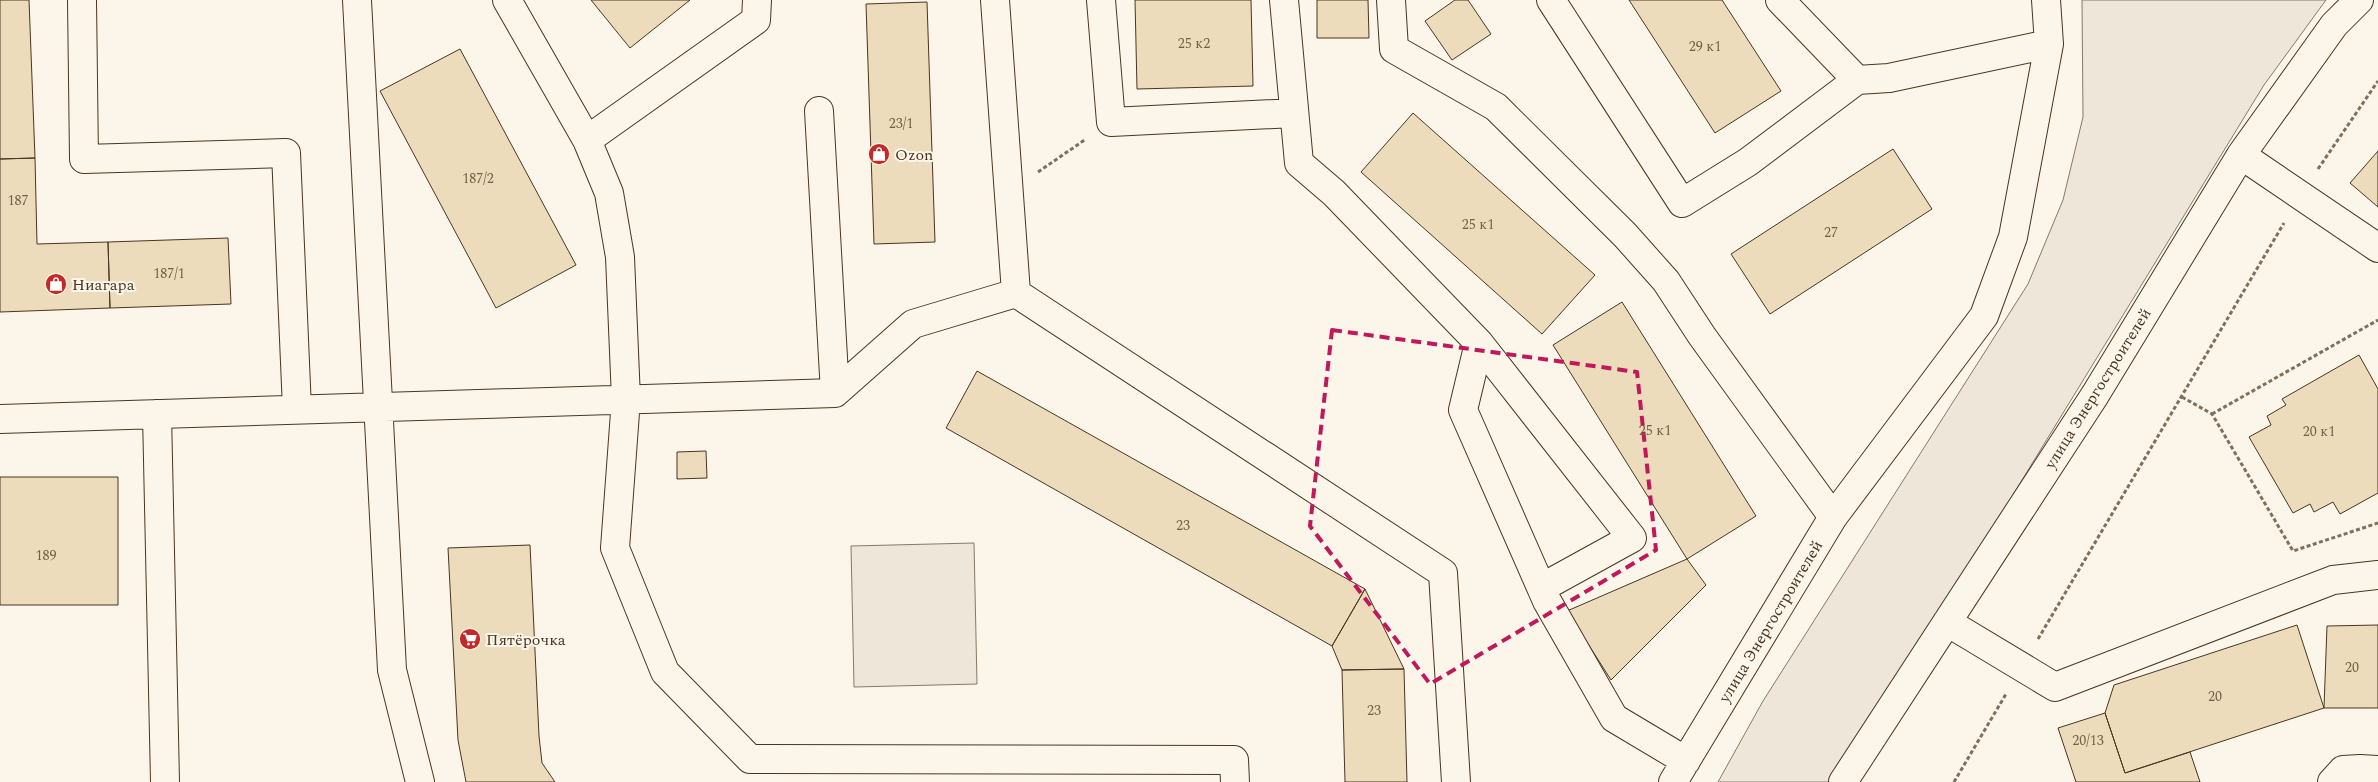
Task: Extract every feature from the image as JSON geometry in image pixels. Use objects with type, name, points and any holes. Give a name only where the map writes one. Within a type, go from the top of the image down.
[{"type":"street","points":[[82,0],[84,159],[286,153],[297,409]]},
{"type":"street","points":[[358,0],[392,670],[420,782]]},
{"type":"street","points":[[507,0],[587,140],[609,193],[620,257],[626,399],[615,548],[665,672],[750,759],[1234,760],[1235,782]]},
{"type":"street","points":[[587,140],[756,20],[757,0]]},
{"type":"street","points":[[995,0],[1016,293]]},
{"type":"street","points":[[1101,0],[1111,122],[1294,113]]},
{"type":"street","points":[[1284,0],[1299,163],[1334,193],[1479,343],[1632,538],[1542,587]]},
{"type":"street","points":[[1391,0],[1394,49],[1496,107],[1625,235],[1666,281],[1702,336],[1833,517]]},
{"type":"street","points":[[1551,0],[1682,203],[1748,162],[1857,80],[1889,78],[2049,44]]},
{"type":"street","points":[[1780,0],[1857,80]]},
{"type":"street","name":"улица Энергостроителей","points":[[1680,771],[1833,517],[1984,316],[2013,237],[2049,44],[2046,0]]},
{"type":"street","name":"улица Энергостроителей","points":[[1843,782],[2095,395],[2241,155],[2334,25],[2359,0]]},
{"type":"street","points":[[819,111],[835,393]]},
{"type":"street","points":[[2241,155],[2378,248]]},
{"type":"street","points":[[0,418],[835,393],[913,324],[1016,293]]},
{"type":"street","points":[[1016,293],[1443,573],[1456,782]]},
{"type":"street","points":[[1479,343],[1463,410],[1547,601],[1614,718],[1680,771]]},
{"type":"street","points":[[157,414],[165,782]]},
{"type":"street","points":[[1947,622],[2055,687],[2333,580],[2378,575]]},
{"type":"street","points":[[2332,782],[2343,770],[2378,770]]},
{"type":"path","points":[[1954,782],[2301,195],[2378,81]]},
{"type":"path","points":[[1009,193],[1111,122]]},
{"type":"path","points":[[2212,414],[2378,320]]},
{"type":"path","points":[[2182,397],[2212,414],[2294,551],[2378,523]]},
{"type":"highlighted area","points":[[1332,330],[1637,372],[1656,550],[1430,684],[1310,526]]},
{"type":"shaded area","points":[[2082,0],[2326,0],[2264,85],[1837,782],[1718,782],[1763,701],[2028,284],[2063,200],[2083,117]]},
{"type":"shaded area","points":[[974,543],[977,684],[854,687],[851,546]]},
{"type":"building","points":[[0,0],[29,0],[35,158],[0,159]]},
{"type":"building","points":[[591,0],[690,0],[630,48]]},
{"type":"building","points":[[1135,0],[1251,0],[1253,86],[1137,89]]},
{"type":"building","points":[[1317,0],[1368,0],[1369,38],[1317,38]]},
{"type":"building","points":[[1455,0],[1468,0],[1491,34],[1452,60],[1425,21]]},
{"type":"building","points":[[1629,0],[1722,0],[1781,91],[1715,133]]},
{"type":"building","points":[[927,2],[935,242],[874,244],[866,4]]},
{"type":"building","points":[[460,49],[576,265],[496,308],[380,91]]},
{"type":"building","points":[[1413,113],[1595,275],[1542,334],[1361,172]]},
{"type":"building","points":[[1893,149],[1932,209],[1770,314],[1731,254]]},
{"type":"building","points":[[2378,151],[2378,207],[2350,183]]},
{"type":"building","points":[[35,158],[37,244],[108,242],[110,308],[0,312],[0,159]]},
{"type":"building","points":[[228,238],[231,304],[110,308],[108,242]]},
{"type":"building","points":[[1622,302],[1756,516],[1687,559],[1553,345]]},
{"type":"building","points":[[2359,355],[2378,389],[2378,493],[2340,514],[2333,502],[2314,512],[2310,504],[2293,513],[2249,437],[2271,425],[2267,416],[2286,405],[2282,399]]},
{"type":"building","points":[[977,371],[1365,589],[1332,646],[946,428]]},
{"type":"building","points":[[706,451],[707,478],[677,479],[677,452]]},
{"type":"building","points":[[0,477],[118,477],[118,605],[0,605]]},
{"type":"building","points":[[530,545],[539,736],[542,763],[555,782],[466,782],[458,740],[448,548]]},
{"type":"building","points":[[1687,559],[1706,585],[1611,680],[1567,611]]},
{"type":"building","points":[[1365,589],[1404,669],[1342,670],[1332,646]]},
{"type":"building","points":[[2297,625],[2324,708],[2125,773],[2105,713],[2114,685]]},
{"type":"building","points":[[2378,625],[2378,708],[2324,708],[2327,626]]},
{"type":"building","points":[[1404,669],[1407,782],[1345,782],[1342,670]]},
{"type":"building","points":[[2105,713],[2125,773],[2190,752],[2200,782],[2076,782],[2058,728]]},
{"type":"place","name":"Ozon","points":[[879,154]]},
{"type":"place","name":"Ниагара","points":[[56,284]]},
{"type":"place","name":"Пятёрочка","points":[[470,639]]}]
